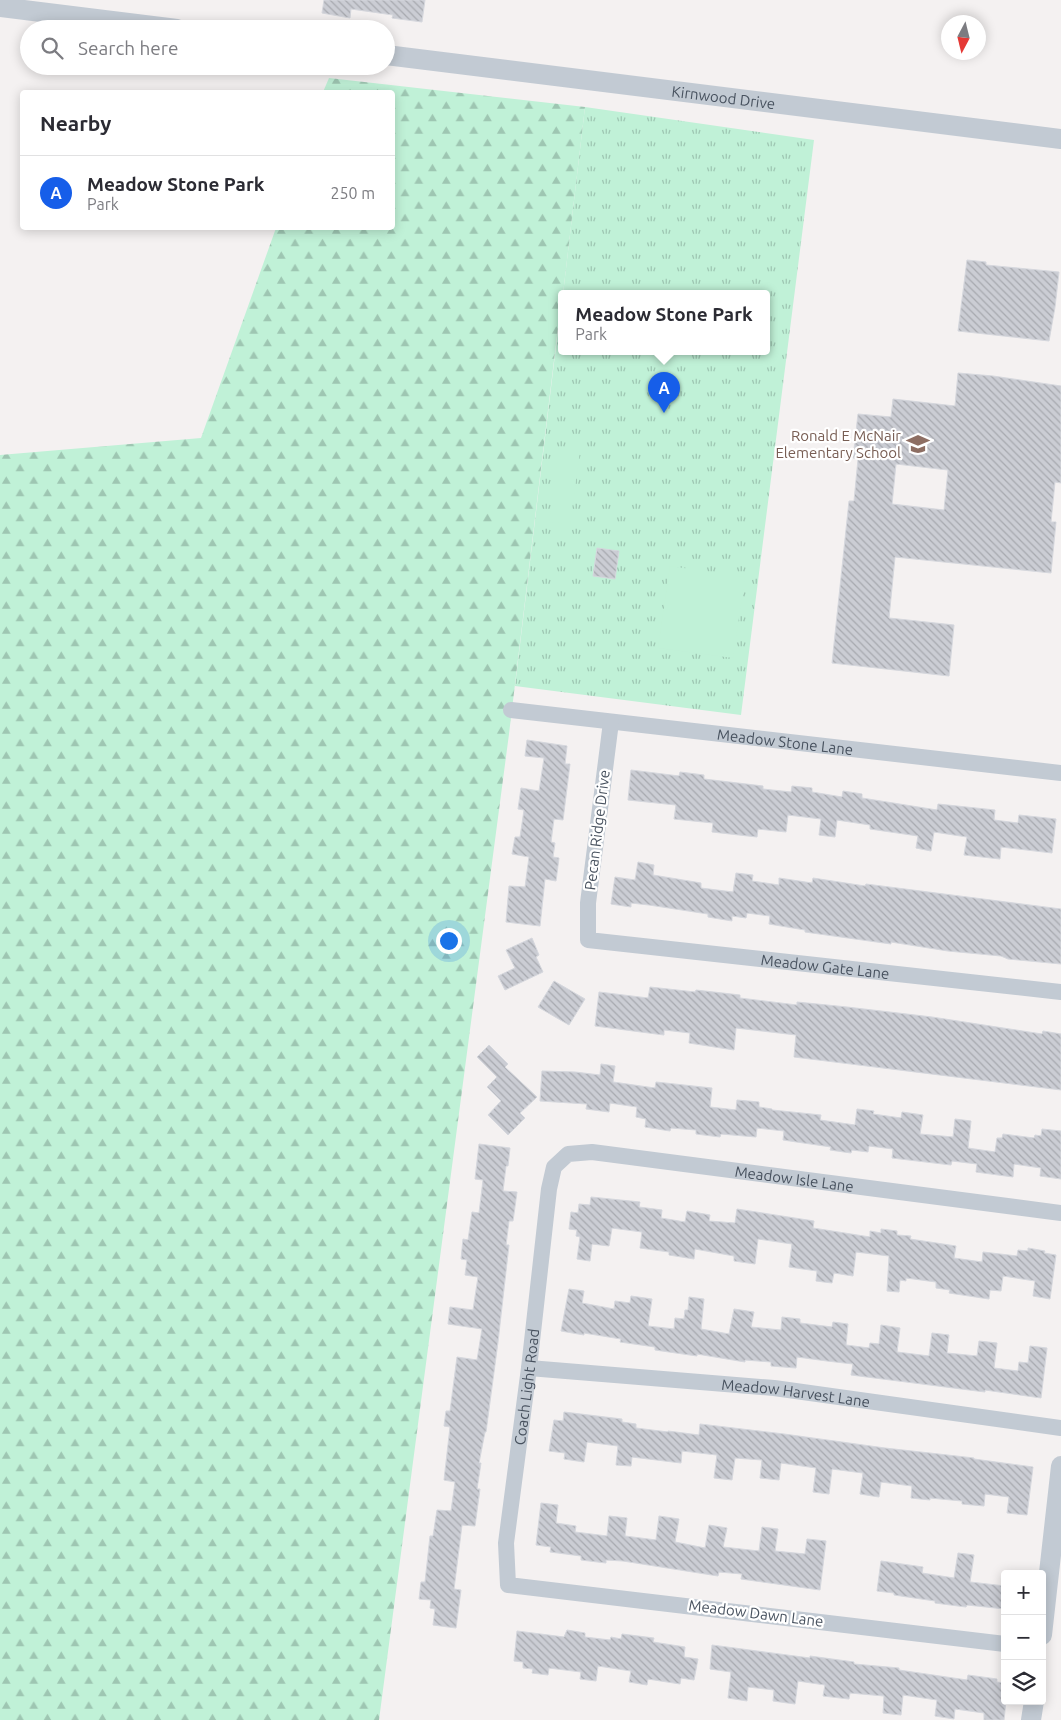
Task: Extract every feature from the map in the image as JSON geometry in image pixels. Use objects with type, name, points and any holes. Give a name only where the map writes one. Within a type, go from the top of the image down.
[{"type":"street","points":[[0,7],[105,20]]},
{"type":"street","name":"Kirnwood Drive","points":[[395,56],[1061,139]]},
{"type":"street","name":"Meadow Stone Lane","points":[[511,710],[1061,773]]},
{"type":"street","name":"Pecan Ridge Drive","points":[[588,940],[588,904],[611,722]]},
{"type":"street","name":"Meadow Gate Lane","points":[[588,940],[1061,992]]},
{"type":"street","name":"Meadow Isle Lane","points":[[549,1189],[554,1167],[568,1154],[592,1152],[1061,1213]]},
{"type":"street","name":"Coach Light Road","points":[[508,1585],[506,1543],[529,1368],[549,1189]]},
{"type":"street","name":"Meadow Harvest Lane","points":[[529,1368],[774,1388],[1061,1428]]},
{"type":"street","points":[[1046,1617],[1055,1575],[1061,1466]]},
{"type":"street","name":"Meadow Dawn Lane","points":[[508,1585],[1001,1643]]},
{"type":"street","points":[[1031,1720],[1033,1705]]},
{"type":"green space","points":[[329,78],[585,107],[563,290],[558,290],[558,327],[509,734],[379,1720],[0,1720],[0,455],[201,438],[275,230],[395,230],[395,90],[324,90]]},
{"type":"green space","points":[[585,107],[814,140],[741,715],[515,686],[558,330],[558,355],[770,355],[770,290],[563,290]]},
{"type":"green space","points":[[559,448],[580,451],[570,524],[549,522]]},
{"type":"green space","points":[[670,566],[745,577],[733,658],[658,648]]},
{"type":"building","points":[[324,0],[425,0],[422,22],[392,18],[393,15],[351,9],[350,18],[322,13]]},
{"type":"building","points":[[967,260],[986,262],[986,265],[1059,272],[1049,341],[958,331]]},
{"type":"building","points":[[958,373],[1061,386],[1061,483],[1055,482],[1051,522],[1056,522],[1051,573],[895,557],[889,618],[954,625],[949,676],[832,663],[849,501],[854,501],[858,459],[853,458],[858,414],[891,417],[893,399],[955,406]],"holes":[[[896,464],[948,470],[944,510],[892,504]]]},
{"type":"building","points":[[597,548],[619,551],[615,579],[593,576]]},
{"type":"building","points":[[527,740],[567,746],[565,764],[570,764],[563,820],[554,819],[551,842],[555,843],[553,857],[559,858],[556,881],[545,879],[540,926],[506,922],[509,886],[525,887],[529,857],[512,854],[515,837],[520,837],[524,810],[518,809],[521,788],[539,791],[544,758],[525,756]]},
{"type":"building","points":[[631,770],[679,776],[680,772],[704,775],[704,779],[763,786],[763,789],[791,792],[792,786],[812,788],[812,792],[842,797],[843,791],[862,794],[862,798],[937,810],[938,804],[995,810],[994,820],[1018,823],[1019,815],[1056,819],[1052,853],[1001,847],[1000,859],[964,855],[967,837],[934,832],[931,851],[916,848],[918,836],[870,829],[870,825],[837,820],[835,837],[819,835],[821,819],[788,815],[786,832],[758,829],[757,837],[712,832],[713,823],[674,819],[676,805],[628,800]]},
{"type":"building","points":[[638,862],[654,865],[653,875],[701,883],[701,888],[733,892],[736,873],[753,875],[752,881],[779,885],[779,878],[812,883],[813,878],[1061,909],[1061,964],[1008,959],[1001,956],[805,932],[805,930],[769,924],[770,916],[747,913],[746,918],[732,916],[732,921],[708,917],[708,914],[649,905],[631,903],[631,907],[611,904],[615,877],[635,880]]},
{"type":"building","points":[[532,938],[539,955],[536,957],[543,972],[505,990],[498,976],[515,968],[506,950]]},
{"type":"building","points":[[554,981],[585,999],[569,1025],[538,1007]]},
{"type":"building","points":[[650,987],[740,995],[740,998],[797,1005],[797,1002],[847,1007],[932,1017],[1042,1034],[1043,1031],[1061,1034],[1061,1090],[794,1057],[796,1035],[736,1028],[734,1050],[689,1043],[690,1033],[664,1030],[664,1035],[595,1026],[599,992],[648,998]]},
{"type":"building","points":[[489,1045],[508,1064],[505,1067],[537,1097],[520,1113],[525,1118],[508,1135],[488,1115],[501,1101],[487,1087],[497,1077],[477,1057]]},
{"type":"building","points":[[601,1064],[615,1066],[613,1082],[655,1088],[656,1082],[712,1088],[710,1107],[736,1110],[737,1100],[759,1102],[759,1107],[821,1115],[820,1120],[855,1125],[857,1109],[874,1111],[873,1114],[901,1118],[902,1112],[923,1115],[920,1134],[953,1137],[955,1119],[971,1121],[968,1148],[995,1152],[997,1138],[1002,1138],[1003,1134],[1034,1138],[1035,1135],[1041,1136],[1042,1129],[1061,1131],[1061,1179],[1040,1176],[1041,1168],[1014,1164],[1013,1177],[976,1172],[977,1164],[952,1161],[951,1165],[892,1158],[893,1149],[869,1146],[868,1152],[852,1150],[851,1153],[830,1150],[831,1147],[783,1140],[784,1131],[757,1128],[756,1137],[721,1134],[720,1137],[696,1134],[696,1130],[671,1128],[670,1131],[645,1127],[646,1119],[636,1117],[637,1107],[610,1103],[609,1112],[586,1109],[587,1104],[540,1101],[542,1071],[600,1075]]},
{"type":"building","points":[[479,1144],[510,1148],[503,1191],[517,1192],[513,1221],[509,1221],[506,1245],[509,1245],[498,1342],[486,1432],[479,1463],[481,1463],[477,1489],[480,1489],[475,1526],[462,1525],[454,1589],[461,1590],[456,1628],[433,1625],[435,1609],[430,1608],[431,1600],[419,1599],[421,1582],[425,1582],[430,1536],[433,1536],[437,1510],[451,1511],[455,1482],[444,1480],[450,1427],[444,1426],[446,1411],[450,1411],[457,1357],[477,1360],[482,1329],[448,1324],[450,1307],[473,1310],[478,1277],[465,1275],[467,1260],[461,1259],[463,1239],[468,1240],[472,1212],[479,1213],[483,1180],[475,1179]]},
{"type":"building","points":[[591,1197],[640,1202],[639,1207],[662,1210],[661,1218],[685,1222],[687,1211],[710,1215],[709,1221],[735,1223],[737,1209],[814,1221],[813,1228],[870,1237],[870,1231],[881,1233],[881,1229],[897,1231],[897,1235],[911,1236],[910,1239],[956,1246],[954,1258],[982,1262],[983,1252],[1017,1256],[1018,1250],[1028,1251],[1028,1248],[1045,1251],[1044,1253],[1056,1255],[1050,1299],[1033,1296],[1035,1281],[1003,1276],[1001,1291],[990,1290],[989,1299],[949,1293],[950,1290],[936,1288],[936,1282],[906,1278],[906,1281],[900,1280],[899,1292],[887,1291],[889,1256],[856,1252],[853,1276],[834,1273],[832,1283],[816,1281],[817,1271],[789,1267],[792,1244],[758,1239],[755,1264],[734,1261],[734,1256],[695,1249],[694,1259],[669,1255],[669,1252],[640,1248],[642,1232],[612,1228],[609,1246],[592,1244],[590,1261],[577,1259],[580,1237],[576,1236],[577,1230],[569,1229],[571,1212],[578,1213],[579,1204],[590,1205]]},
{"type":"building","points":[[569,1289],[584,1291],[582,1303],[614,1309],[615,1301],[630,1303],[631,1296],[652,1299],[648,1326],[674,1329],[675,1318],[684,1319],[685,1310],[688,1310],[689,1297],[704,1299],[701,1329],[729,1334],[734,1309],[754,1312],[751,1327],[781,1330],[782,1317],[800,1319],[800,1323],[832,1327],[833,1322],[848,1324],[846,1345],[869,1348],[870,1343],[879,1344],[881,1325],[900,1328],[897,1352],[929,1356],[932,1333],[949,1335],[947,1353],[977,1356],[979,1341],[997,1343],[994,1368],[1018,1371],[1019,1362],[1028,1363],[1030,1346],[1047,1348],[1041,1398],[851,1375],[853,1364],[797,1357],[796,1368],[771,1366],[771,1362],[745,1360],[745,1362],[697,1354],[697,1356],[655,1350],[655,1347],[620,1342],[621,1339],[561,1331]]},
{"type":"building","points":[[564,1412],[622,1419],[622,1422],[636,1424],[636,1428],[668,1432],[699,1435],[700,1424],[1033,1467],[1027,1515],[1007,1513],[1009,1497],[985,1494],[984,1506],[962,1504],[962,1501],[911,1498],[912,1486],[881,1482],[879,1497],[860,1494],[863,1473],[832,1469],[829,1494],[813,1492],[816,1468],[781,1463],[779,1480],[760,1478],[762,1460],[735,1458],[732,1480],[714,1478],[717,1455],[682,1451],[681,1463],[632,1457],[631,1466],[616,1465],[618,1446],[587,1442],[584,1462],[564,1459],[565,1453],[549,1451],[554,1420],[563,1421]]},
{"type":"building","points":[[541,1503],[558,1505],[556,1523],[576,1526],[575,1532],[607,1536],[609,1516],[627,1518],[625,1536],[656,1540],[659,1516],[679,1519],[675,1542],[705,1548],[709,1525],[727,1528],[723,1547],[759,1551],[762,1527],[778,1529],[775,1551],[805,1554],[807,1539],[826,1541],[820,1590],[741,1579],[742,1574],[719,1572],[718,1576],[623,1561],[606,1560],[606,1563],[581,1560],[581,1556],[550,1552],[551,1547],[536,1545]]},
{"type":"building","points":[[958,1553],[974,1555],[970,1582],[1001,1586],[1001,1609],[935,1603],[935,1601],[877,1591],[881,1561],[923,1567],[922,1573],[954,1578]]},
{"type":"building","points":[[567,1630],[585,1633],[585,1637],[610,1640],[611,1637],[621,1639],[622,1634],[654,1638],[653,1642],[685,1647],[684,1657],[698,1659],[694,1680],[681,1678],[680,1684],[648,1679],[647,1685],[629,1682],[631,1671],[598,1666],[596,1681],[580,1679],[581,1672],[549,1668],[548,1675],[532,1673],[533,1669],[523,1668],[523,1662],[514,1661],[517,1631],[564,1637]]},
{"type":"building","points":[[712,1645],[810,1658],[810,1656],[854,1662],[854,1664],[899,1668],[899,1670],[967,1680],[968,1675],[997,1679],[997,1682],[1001,1682],[1001,1705],[1006,1705],[1004,1720],[984,1720],[984,1713],[955,1709],[954,1719],[935,1716],[937,1700],[903,1695],[901,1715],[883,1713],[884,1696],[850,1693],[849,1699],[823,1696],[825,1685],[798,1681],[795,1704],[773,1701],[774,1690],[748,1687],[747,1701],[728,1698],[731,1672],[710,1669]]},
{"type":"place","name":"Meadow Stone Park","points":[[664,413]]},
{"type":"place","name":"Ronald E McNair Elementary School","points":[[918,444]]}]
